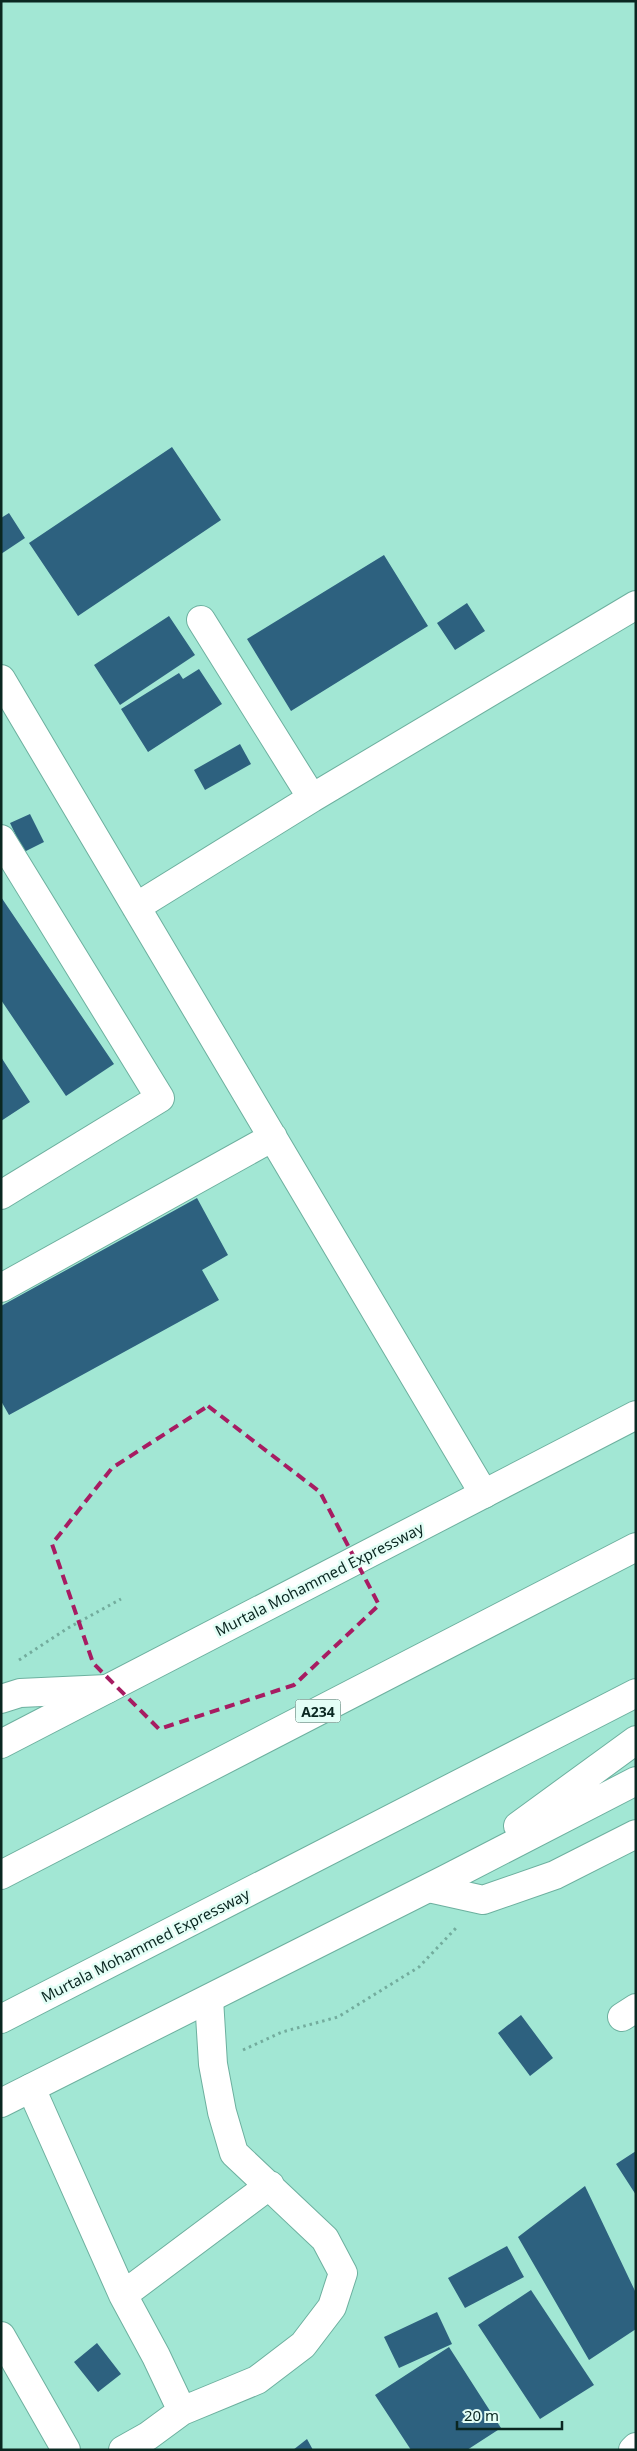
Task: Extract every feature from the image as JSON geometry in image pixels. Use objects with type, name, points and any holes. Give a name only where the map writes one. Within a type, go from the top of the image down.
[{"type":"main road","points":[[136,906],[312,798],[636,605]]},
{"type":"main road","points":[[201,620],[312,798]]},
{"type":"main road","points":[[1,679],[484,1494]]},
{"type":"main road","points":[[1,839],[160,1098],[1,1195]]},
{"type":"main road","points":[[1,1288],[273,1137]]},
{"type":"main road","name":"Murtala Mohammed Expressway","points":[[1,1744],[636,1415]]},
{"type":"main road","name":"A234","points":[[1,1875],[636,1547]]},
{"type":"main road","points":[[1,1699],[20,1693],[107,1689]]},
{"type":"main road","name":"Murtala Mohammed Expressway","points":[[1,2019],[636,1693]]},
{"type":"main road","points":[[438,1883],[636,1740]]},
{"type":"main road","points":[[1,2103],[636,1781]]},
{"type":"main road","points":[[438,1883],[483,1900],[555,1875],[636,1834]]},
{"type":"main road","points":[[123,2450],[148,2436],[182,2411],[257,2380],[303,2345],[332,2307],[344,2274],[325,2239],[234,2153],[222,2112],[213,2064],[209,1999]]},
{"type":"main road","points":[[31,2088],[123,2295],[182,2411]]},
{"type":"main road","points":[[123,2295],[270,2185]]},
{"type":"main road","points":[[1,2336],[66,2450]]},
{"type":"main road","points":[[633,2450],[636,2447]]},
{"type":"path","points":[[15,1664],[68,1628],[122,1598]]},
{"type":"path","points":[[213,2064],[282,2032],[338,2017],[388,1988],[420,1967],[483,1900]]},
{"type":"highlighted area","points":[[208,1406],[320,1492],[379,1605],[294,1685],[159,1729],[93,1663],[52,1544],[112,1468]]},
{"type":"building","points":[[172,447],[221,520],[78,616],[29,543]]},
{"type":"building","points":[[9,513],[25,538],[1,554],[1,518]]},
{"type":"building","points":[[384,555],[428,626],[291,711],[247,639]]},
{"type":"building","points":[[467,603],[485,631],[455,650],[437,623]]},
{"type":"building","points":[[169,616],[195,655],[120,705],[94,665]]},
{"type":"building","points":[[199,669],[222,704],[148,752],[121,709],[179,673],[183,679]]},
{"type":"building","points":[[240,744],[251,764],[205,790],[194,770]]},
{"type":"building","points":[[30,814],[44,842],[24,852],[10,823]]},
{"type":"building","points":[[1,897],[114,1064],[66,1096],[1,1000]]},
{"type":"building","points":[[1,1057],[30,1102],[1,1121]]},
{"type":"building","points":[[197,1198],[228,1255],[202,1270],[219,1300],[9,1415],[1,1401],[1,1306]]},
{"type":"building","points":[[521,2015],[553,2058],[530,2076],[498,2033]]},
{"type":"building","points":[[636,2151],[636,2195],[616,2164]]},
{"type":"building","points":[[585,2186],[636,2293],[636,2329],[589,2360],[518,2237]]},
{"type":"building","points":[[507,2246],[524,2277],[465,2308],[448,2278]]},
{"type":"building","points":[[531,2290],[594,2385],[540,2419],[478,2325]]},
{"type":"building","points":[[437,2312],[452,2344],[399,2368],[384,2337]]},
{"type":"building","points":[[97,2343],[121,2374],[98,2392],[74,2362]]},
{"type":"building","points":[[449,2347],[501,2428],[467,2450],[411,2450],[375,2395]]},
{"type":"building","points":[[307,2439],[313,2450],[293,2450]]}]
